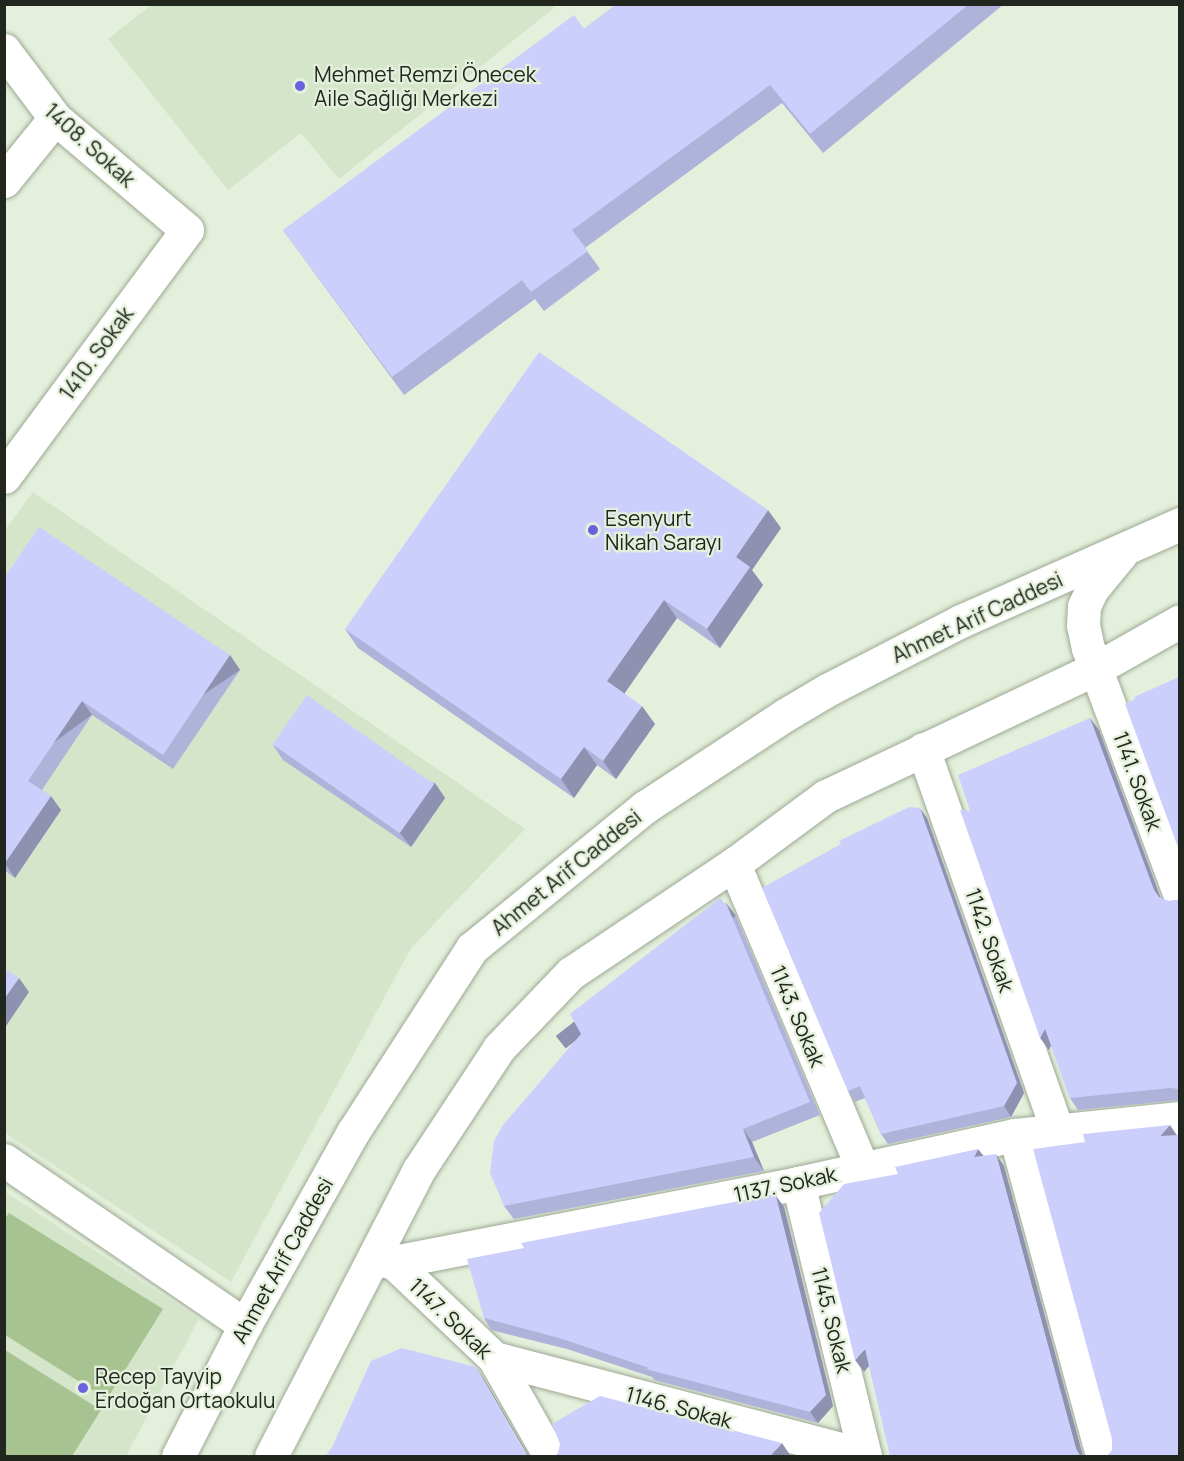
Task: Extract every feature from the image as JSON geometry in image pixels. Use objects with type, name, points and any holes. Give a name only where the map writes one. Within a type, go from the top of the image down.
[{"type":"street","name":"1408. Sokak","points":[[4,50],[55,118],[187,230]]},
{"type":"street","points":[[4,181],[55,118]]},
{"type":"street","name":"1410. Sokak","points":[[4,477],[187,230]]},
{"type":"street","name":"Ahmet Arif Caddesi","points":[[178,1456],[245,1325],[353,1132],[472,948],[645,807],[785,715],[829,689],[961,621],[1179,524]]},
{"type":"street","name":"1141. Sokak","points":[[1127,548],[1092,589],[1084,606],[1083,625],[1179,895]]},
{"type":"street","points":[[271,1456],[383,1261],[418,1171],[499,1048],[571,973],[734,864],[826,796],[1097,668],[1179,621]]},
{"type":"street","name":"1142. Sokak","points":[[922,749],[1057,1130]]},
{"type":"street","name":"1143. Sokak","points":[[734,864],[862,1167]]},
{"type":"street","name":"1137. Sokak","points":[[383,1261],[798,1183],[1015,1135],[1179,1118]]},
{"type":"street","points":[[1015,1135],[1102,1456]]},
{"type":"street","points":[[4,1160],[245,1325]]},
{"type":"street","name":"1145. Sokak","points":[[798,1183],[865,1456]]},
{"type":"street","name":"1147. Sokak","points":[[383,1261],[494,1358],[550,1456]]},
{"type":"street","name":"1146. Sokak","points":[[494,1358],[865,1456]]},
{"type":"shaded area","name":"Mehmet Remzi Önecek Aile Sağlığı Merkezi","points":[[551,4],[554,8],[339,179],[301,133],[228,190],[108,39],[151,5]]},
{"type":"shaded area","points":[[33,492],[525,829],[411,948],[231,1282],[5,1133],[4,531]]},
{"type":"shaded area","name":"Recep Tayyip Erdoğan Ortaokulu","points":[[4,1191],[199,1319],[126,1456],[5,1456]]},
{"type":"green space","points":[[9,1213],[163,1309],[107,1399],[5,1335],[4,1220]]},
{"type":"green space","points":[[5,1350],[101,1410],[72,1456],[5,1456]]},
{"type":"building","points":[[617,4],[969,4],[810,134],[770,85],[572,230],[588,251],[531,292],[522,280],[392,377],[283,230],[574,15],[584,29]]},
{"type":"building","points":[[539,352],[768,510],[736,557],[750,567],[707,629],[664,600],[607,681],[642,706],[603,761],[584,747],[561,779],[345,629]]},
{"type":"building","points":[[39,527],[230,655],[163,755],[82,701],[28,781],[51,796],[5,863],[4,578]]},
{"type":"building","points":[[1179,677],[1179,850],[1125,704],[1135,699],[1134,697]]},
{"type":"building","points":[[307,695],[434,784],[400,833],[273,744]]},
{"type":"building","points":[[1090,718],[1154,890],[1159,897],[1168,901],[1179,900],[1179,1089],[1070,1098],[1045,1029],[1040,1038],[960,810],[970,811],[958,775]]},
{"type":"building","points":[[909,807],[920,808],[1017,1083],[1004,1106],[881,1134],[860,1086],[848,1091],[762,888],[841,844],[839,841]]},
{"type":"building","points":[[720,898],[723,904],[726,903],[810,1102],[743,1129],[754,1157],[504,1206],[490,1173],[494,1141],[503,1125],[581,1034],[570,1014]]},
{"type":"building","points":[[4,968],[19,978],[4,999]]},
{"type":"building","points":[[1170,1125],[1160,1136],[1179,1135],[1179,1456],[1107,1456],[1112,1450],[1112,1439],[1033,1149],[1085,1142],[1083,1134]]},
{"type":"building","points":[[978,1149],[974,1157],[996,1154],[1076,1449],[1080,1456],[890,1456],[865,1349],[855,1360],[819,1213],[844,1184],[898,1174],[895,1167]]},
{"type":"building","points":[[770,1195],[776,1196],[826,1395],[810,1412],[646,1369],[649,1368],[559,1338],[484,1318],[467,1259],[524,1248],[521,1243]]},
{"type":"building","points":[[402,1348],[476,1367],[528,1456],[326,1456],[371,1361]]},
{"type":"building","points":[[600,1396],[782,1443],[770,1456],[555,1456],[560,1444],[552,1424]]},
{"type":"place","name":"Mehmet Remzi Önecek Aile Sağlığı Merkezi","points":[[300,86]]},
{"type":"place","name":"Esenyurt Nikah Sarayı","points":[[593,530]]},
{"type":"place","name":"Recep Tayyip Erdoğan Ortaokulu","points":[[83,1388]]}]
